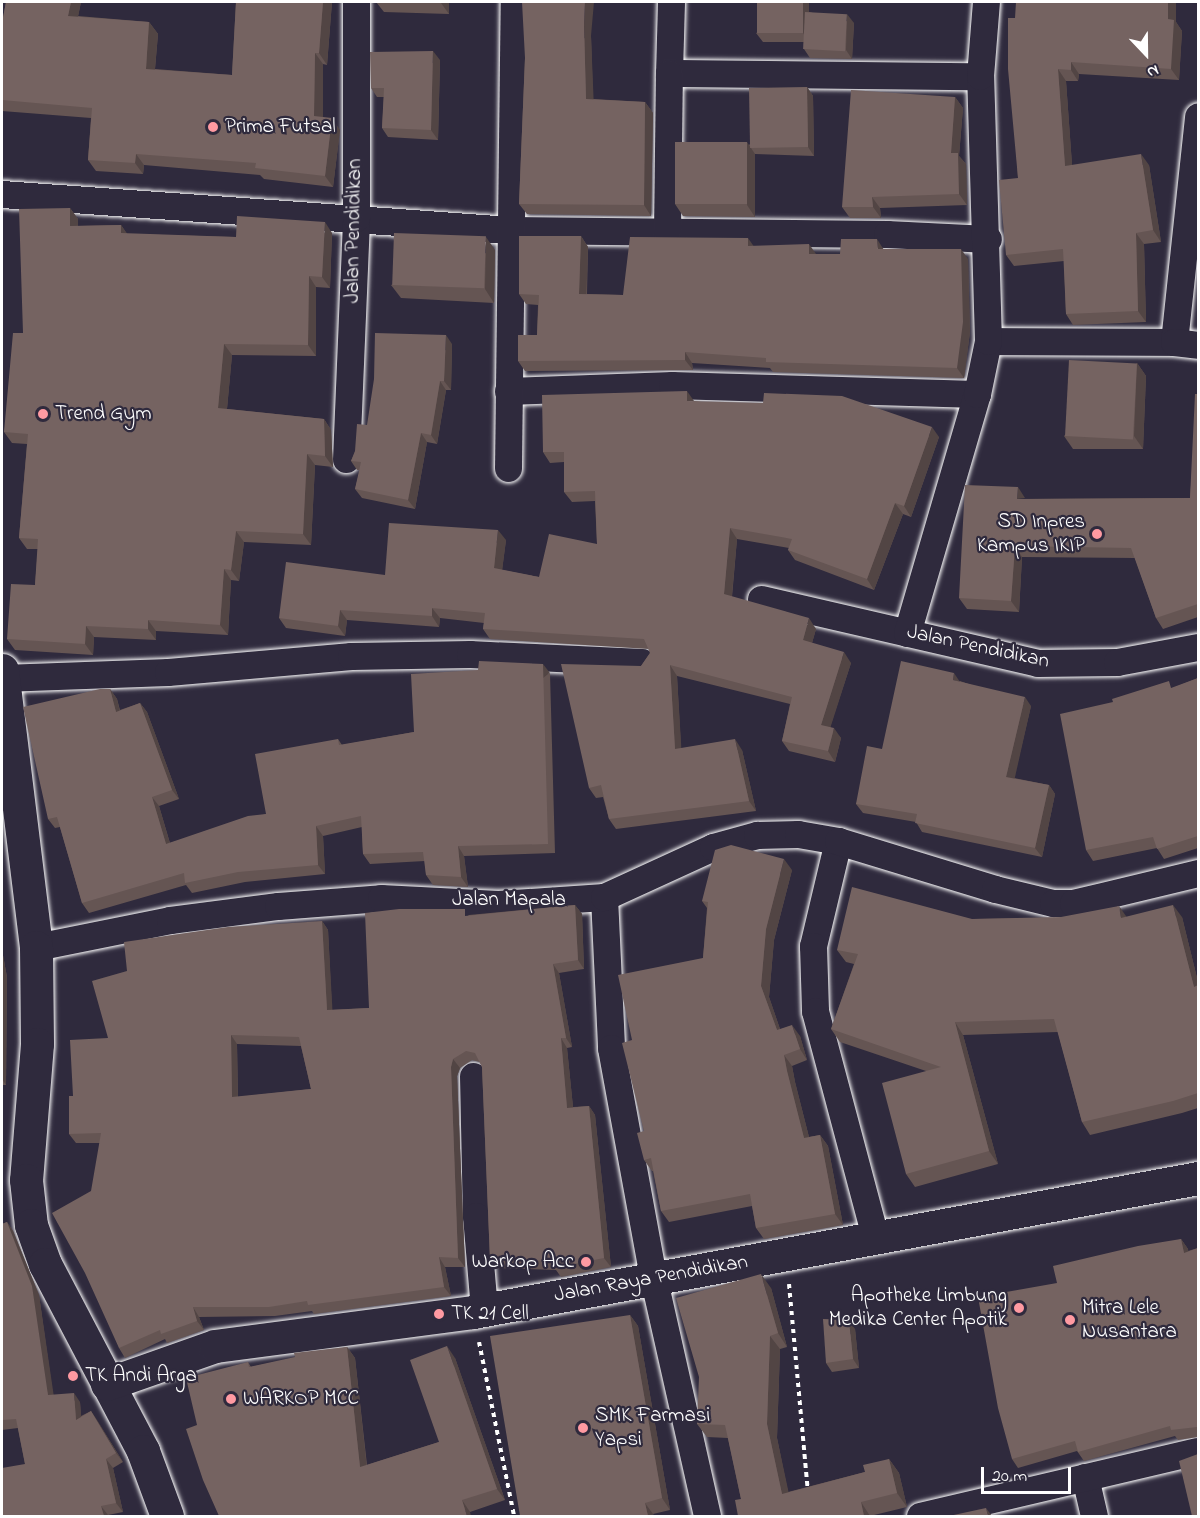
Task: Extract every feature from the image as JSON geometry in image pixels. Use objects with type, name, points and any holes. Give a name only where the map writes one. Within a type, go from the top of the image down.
[{"type":"street","name":"Jalan Pendidikan","points":[[346,459],[356,218],[356,2]]},
{"type":"street","points":[[508,468],[514,2]]},
{"type":"street","points":[[667,232],[671,2]]},
{"type":"street","points":[[907,633],[977,394],[988,341],[988,239],[980,76],[986,2]]},
{"type":"street","points":[[669,73],[980,76]]},
{"type":"street","points":[[988,341],[1186,343],[1198,116]]},
{"type":"street","points":[[2,194],[511,230],[988,239]]},
{"type":"street","points":[[508,391],[672,386],[977,394]]},
{"type":"street","name":"Jalan Pendidikan","points":[[761,599],[1013,659],[1066,664],[1117,662],[1198,647]]},
{"type":"street","points":[[167,1516],[143,1450],[45,1264],[27,1202],[37,1044],[36,948],[2,674],[168,672],[351,656],[470,654],[642,662]]},
{"type":"street","name":"Jalan Mapala","points":[[36,948],[170,920],[290,905],[381,898],[498,904],[604,897],[737,839],[798,834],[838,841]]},
{"type":"street","points":[[876,1240],[815,1011],[813,946],[838,841],[995,889],[1053,903],[1073,903],[1198,873]]},
{"type":"street","points":[[604,897],[611,1048],[653,1276],[707,1516]]},
{"type":"street","points":[[473,1076],[479,1311]]},
{"type":"street","name":"Jalan Raya Pendidikan","points":[[107,1384],[215,1346],[479,1311],[653,1276],[876,1240],[1198,1178]]},
{"type":"street","points":[[920,1516],[1198,1451]]},
{"type":"street","points":[[1085,1477],[1094,1516]]},
{"type":"path","points":[[786,1255],[809,1500]]},
{"type":"path","points":[[479,1311],[514,1516]]},
{"type":"building","points":[[6,2],[71,2],[68,16],[149,22],[146,69],[232,75],[236,2],[323,2],[319,53],[315,53],[314,116],[332,118],[325,176],[255,168],[256,163],[136,154],[135,163],[88,160],[92,108],[2,100],[2,23]]},
{"type":"building","points":[[379,2],[442,2],[441,3]]},
{"type":"building","points":[[522,2],[585,2],[586,99],[645,102],[644,205],[519,204],[525,58]]},
{"type":"building","points":[[757,2],[803,2],[803,33],[757,33]]},
{"type":"building","points":[[1016,2],[1168,2],[1168,19],[1174,20],[1171,69],[1071,62],[1071,70],[1058,69],[1065,166],[1141,154],[1153,230],[1136,233],[1138,311],[1066,314],[1063,249],[1006,255],[999,180],[1018,178],[1008,69],[1008,18],[1015,18]]},
{"type":"building","points":[[805,12],[847,14],[845,51],[803,49]]},
{"type":"building","points":[[433,51],[431,130],[382,128],[384,88],[371,88],[370,52]]},
{"type":"building","points":[[807,87],[808,147],[750,148],[749,88]]},
{"type":"building","points":[[851,90],[955,97],[951,153],[958,153],[959,194],[872,197],[873,207],[842,207]]},
{"type":"building","points":[[675,142],[747,142],[747,204],[675,204]]},
{"type":"building","points":[[70,208],[70,226],[121,225],[121,233],[236,237],[237,216],[325,222],[322,277],[309,276],[308,345],[224,344],[218,408],[324,419],[325,456],[307,454],[303,534],[236,531],[231,570],[224,569],[220,625],[148,620],[148,629],[86,626],[85,644],[7,639],[11,584],[35,585],[38,539],[19,538],[28,434],[4,432],[13,333],[23,333],[19,209]]},
{"type":"building","points":[[394,233],[486,236],[484,288],[392,285]]},
{"type":"building","points":[[519,236],[581,236],[579,294],[623,295],[630,237],[748,238],[748,246],[809,244],[809,254],[840,254],[841,239],[877,239],[878,249],[961,249],[963,322],[957,368],[766,362],[766,358],[685,352],[685,360],[518,361],[518,335],[537,335],[539,295],[519,294]]},
{"type":"building","points":[[375,333],[446,335],[444,381],[440,381],[431,435],[421,433],[408,500],[355,489],[361,462],[351,461],[355,451],[357,424],[367,425],[374,379]]},
{"type":"building","points":[[1069,360],[1137,364],[1133,439],[1065,436]]},
{"type":"building","points":[[687,391],[687,401],[763,403],[764,393],[842,396],[932,427],[904,506],[895,503],[867,579],[788,550],[792,539],[730,528],[724,594],[809,618],[803,640],[844,652],[821,725],[834,728],[828,751],[782,741],[792,697],[670,665],[675,749],[735,739],[749,801],[609,819],[601,785],[589,788],[561,664],[641,666],[650,653],[644,639],[483,629],[485,613],[432,608],[432,616],[340,610],[338,626],[279,618],[286,562],[385,575],[389,523],[498,530],[494,568],[539,577],[549,534],[597,544],[595,491],[564,492],[564,452],[543,452],[542,395]]},
{"type":"building","points":[[1195,394],[1198,394],[1198,604],[1156,618],[1131,548],[1015,546],[1011,601],[959,598],[965,485],[1018,487],[1017,499],[1190,498]]},
{"type":"building","points":[[479,661],[543,664],[548,844],[458,846],[461,877],[426,875],[423,852],[363,854],[361,816],[316,826],[318,865],[238,872],[185,883],[184,873],[82,903],[57,817],[48,819],[23,707],[100,689],[110,689],[116,712],[140,703],[172,790],[152,797],[166,844],[248,816],[266,814],[255,754],[338,739],[339,745],[414,732],[411,674],[478,670]]},
{"type":"building","points":[[901,661],[954,673],[953,680],[1025,697],[1006,777],[1049,785],[1035,848],[915,823],[917,814],[856,804],[867,746],[882,749]]},
{"type":"building","points":[[1198,678],[1198,836],[1157,849],[1153,837],[1086,850],[1060,714],[1113,702],[1112,699],[1169,681],[1171,688]]},
{"type":"building","points":[[731,845],[784,859],[766,929],[761,986],[777,1030],[792,1025],[800,1049],[784,1055],[787,1071],[804,1138],[820,1135],[835,1214],[756,1228],[750,1194],[661,1211],[651,1158],[644,1160],[637,1133],[644,1131],[622,1043],[632,1040],[618,975],[703,958],[708,902],[702,901],[715,850]]},
{"type":"building","points":[[852,887],[972,919],[1061,917],[1119,906],[1121,918],[1173,905],[1194,987],[1198,985],[1198,1093],[1082,1122],[1054,1019],[955,1022],[989,1151],[906,1174],[882,1083],[941,1067],[831,1029],[858,954],[837,950]]},
{"type":"building","points":[[575,905],[578,960],[553,964],[566,1038],[561,1038],[567,1108],[589,1106],[604,1258],[554,1268],[554,1261],[490,1259],[482,1067],[475,1053],[466,1051],[453,1059],[451,1067],[458,1258],[439,1257],[444,1287],[308,1305],[307,1301],[269,1307],[193,1307],[197,1321],[161,1334],[160,1330],[119,1348],[85,1273],[52,1213],[91,1191],[101,1133],[69,1134],[69,1096],[73,1096],[70,1040],[108,1038],[92,981],[127,971],[124,942],[228,927],[322,921],[327,1010],[369,1008],[365,913],[399,909],[465,909],[465,916]],"holes":[[[231,1035],[299,1037],[311,1089],[232,1097]]]},
{"type":"building","points":[[7,1222],[32,1286],[48,1395],[74,1393],[76,1420],[91,1411],[116,1453],[106,1459],[116,1503],[101,1506],[104,1516],[2,1516],[2,1468],[25,1464],[16,1419],[2,1420],[2,1224]]},
{"type":"building","points":[[1181,1239],[1184,1253],[1198,1248],[1198,1429],[1197,1427],[1171,1430],[1170,1426],[1078,1452],[1075,1441],[1012,1459],[998,1408],[978,1297],[1057,1283],[1053,1266],[1138,1246]]},
{"type":"building","points":[[761,1274],[778,1333],[770,1336],[767,1424],[782,1494],[865,1472],[863,1465],[889,1459],[897,1493],[861,1502],[864,1516],[738,1516],[735,1500],[741,1499],[725,1425],[697,1424],[699,1377],[676,1298]]},
{"type":"building","name":"SMK Farmasi Yapsi","points":[[630,1315],[662,1498],[645,1503],[648,1516],[520,1516],[490,1336]]},
{"type":"building","points":[[823,1319],[849,1320],[853,1359],[826,1363]]},
{"type":"building","points":[[447,1346],[497,1489],[462,1500],[467,1516],[219,1516],[203,1480],[186,1429],[197,1425],[186,1378],[248,1362],[249,1367],[295,1357],[294,1353],[347,1347],[360,1467],[439,1442],[410,1360]]},
{"type":"building","points":[[1198,1454],[1198,1516],[1192,1516],[1179,1461]]},
{"type":"building","points":[[986,1508],[988,1516],[949,1516]]},
{"type":"place","name":"Prima Futsal","points":[[213,127]]},
{"type":"place","name":"Trend Gym","points":[[43,414]]},
{"type":"place","name":"SD Inpres Kampus IKIP","points":[[1097,534]]},
{"type":"place","name":"Warkop Acc","points":[[586,1262]]},
{"type":"place","name":"Apotheke Limbung Medika Center Apotik","points":[[1019,1308]]},
{"type":"place","name":"TK 21 Cell","points":[[439,1314]]},
{"type":"place","name":"Mitra Lele Nusantara","points":[[1070,1320]]},
{"type":"place","name":"TK Andi Arga","points":[[73,1376]]},
{"type":"place","name":"WARKOP MCC","points":[[231,1399]]},
{"type":"place","name":"SMK Farmasi Yapsi","points":[[583,1428]]}]
